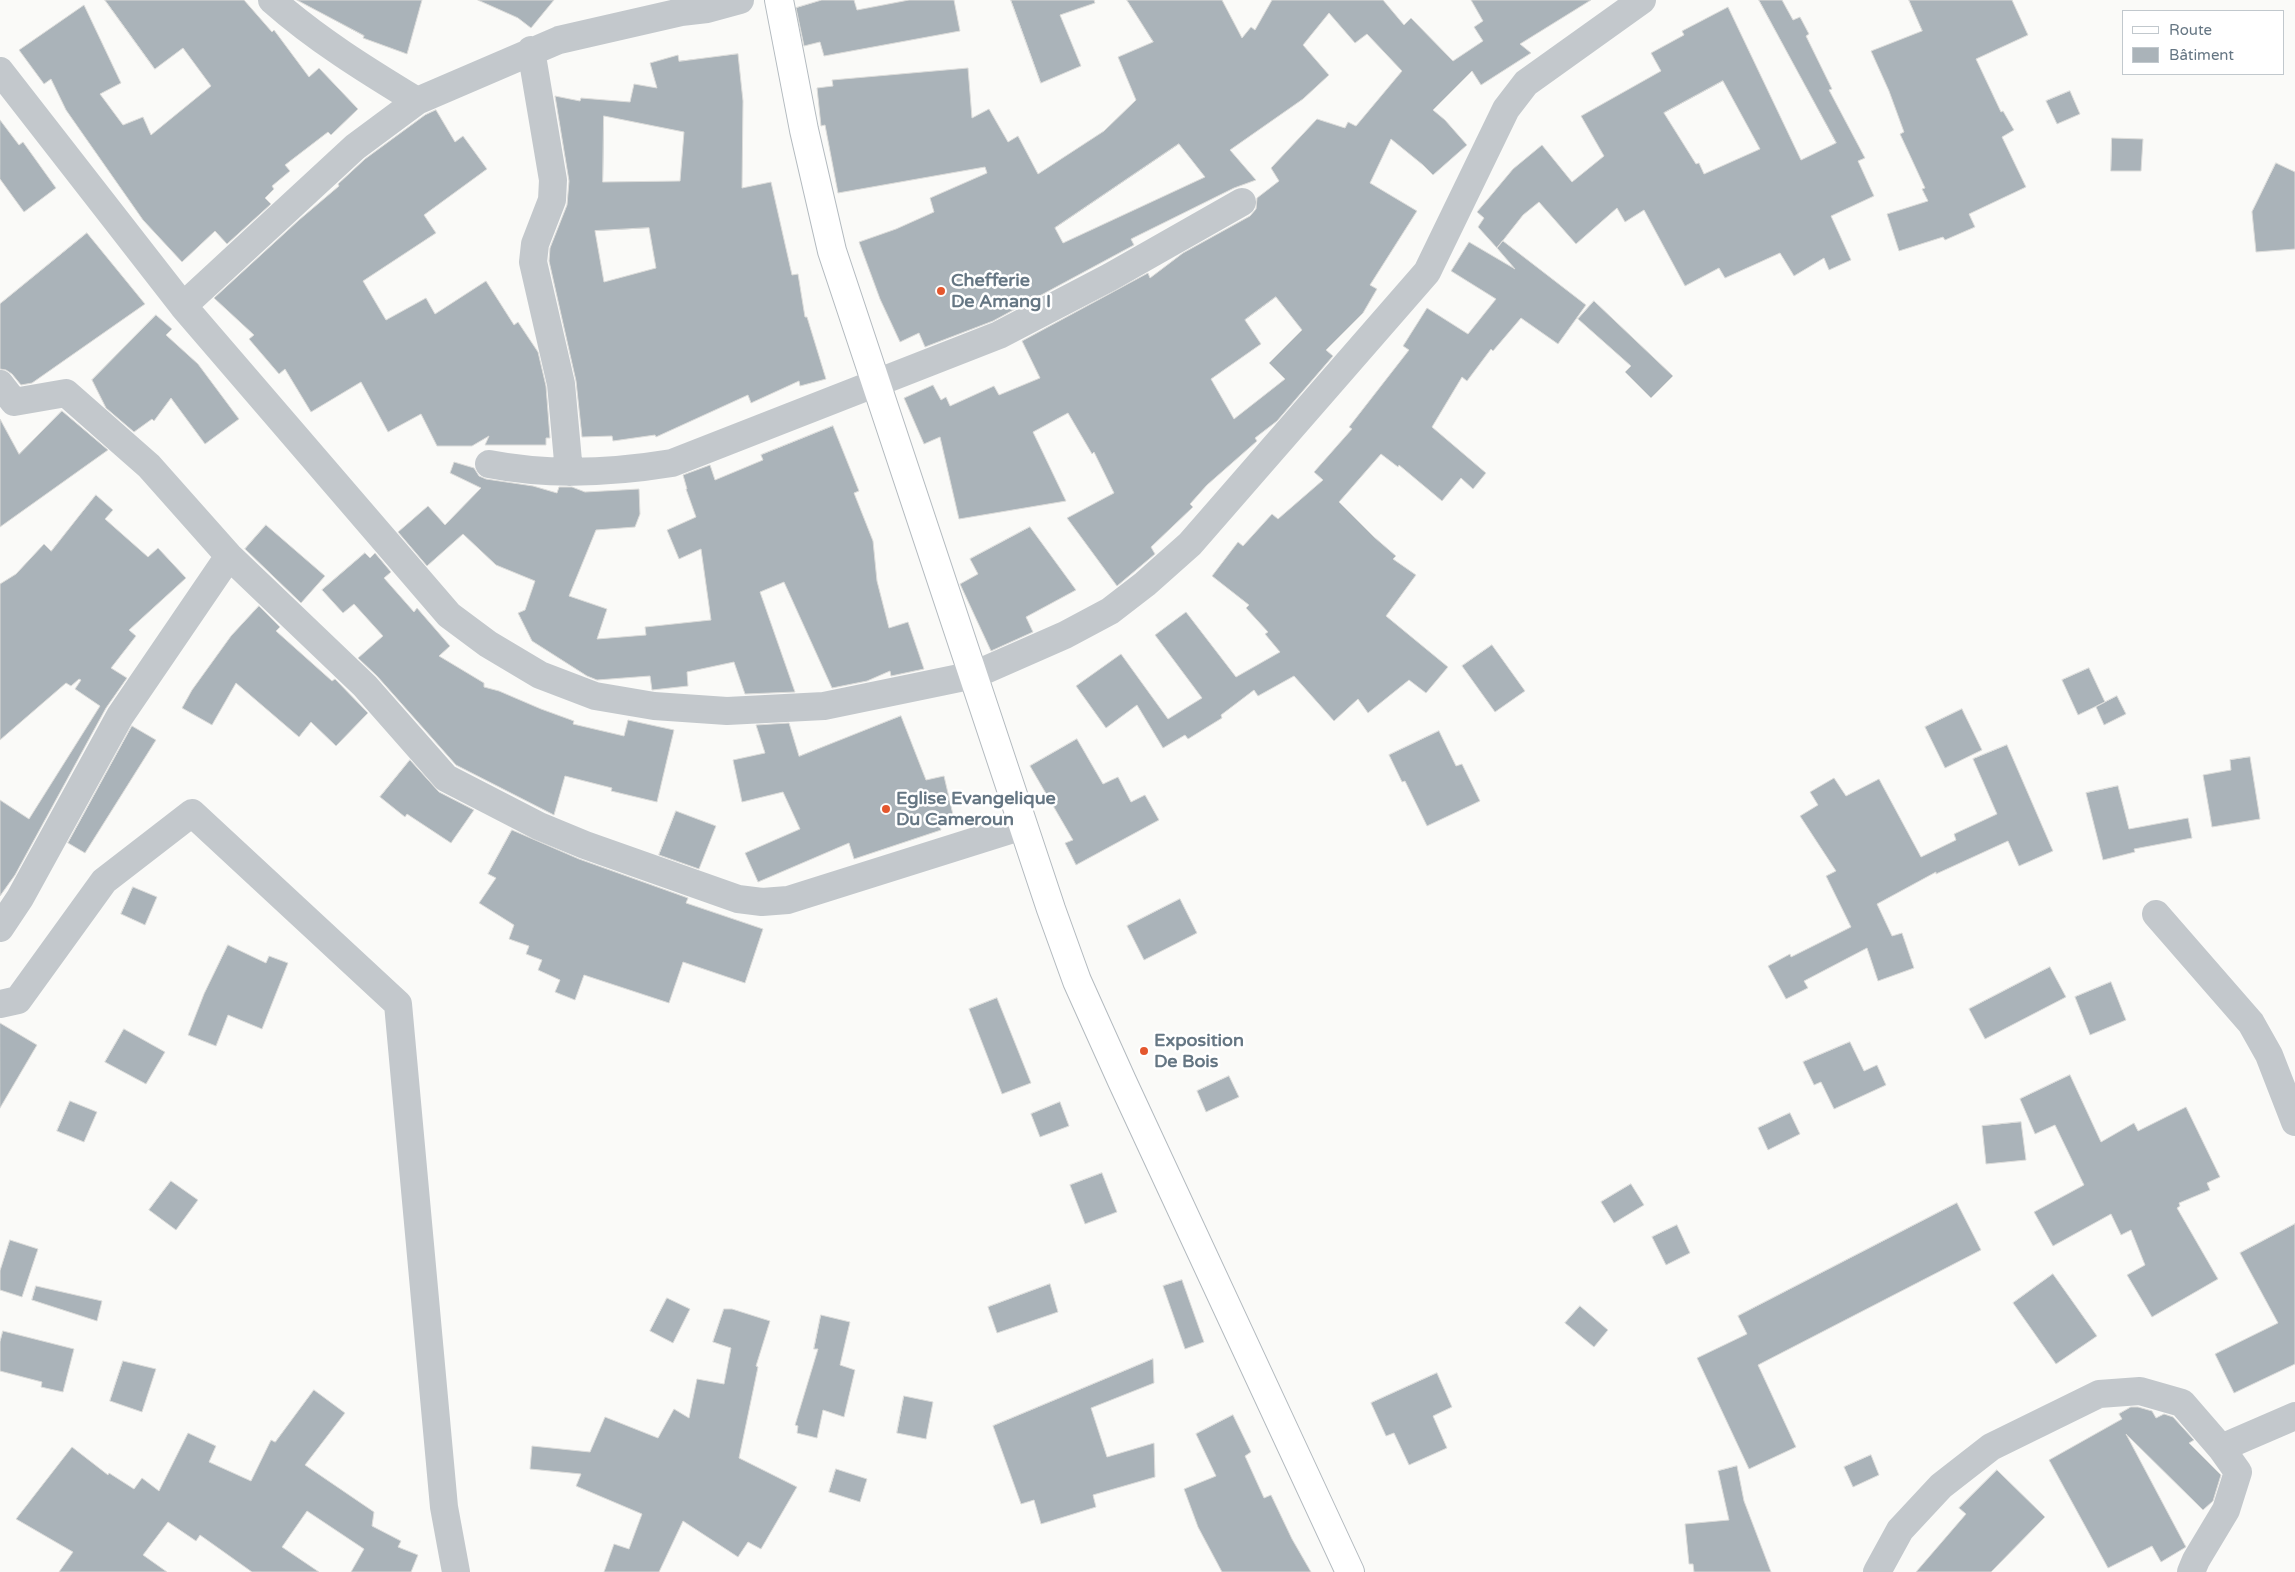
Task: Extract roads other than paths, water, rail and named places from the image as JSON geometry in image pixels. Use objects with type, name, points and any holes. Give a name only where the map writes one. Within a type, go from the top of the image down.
[{"type":"main road","points":[[779,0],[804,130],[832,251],[1023,826],[1078,981],[1122,1081],[1350,1572]]},
{"type":"street","points":[[272,0],[298,23],[350,60],[417,101]]},
{"type":"street","points":[[647,0],[680,12]]},
{"type":"street","points":[[183,306],[355,147],[417,101],[531,50],[559,40],[680,12],[707,9],[740,0]]},
{"type":"street","points":[[0,71],[183,306],[449,615],[488,644],[540,676],[596,696],[654,706],[727,711],[824,706],[974,675],[1065,635],[1110,611],[1145,584],[1190,544],[1427,272],[1506,109],[1526,84],[1642,0]]},
{"type":"street","points":[[531,50],[553,180],[552,200],[535,244],[533,262],[561,384],[569,472]]},
{"type":"street","points":[[489,464],[525,471],[569,472],[629,470],[672,463],[877,385],[999,335],[1110,277],[1242,202]]},
{"type":"street","points":[[0,384],[14,402],[66,393],[149,466],[229,556],[365,686],[446,778],[548,830],[738,899],[762,902],[788,900],[1023,826]]},
{"type":"street","points":[[0,928],[20,898],[120,716],[229,556]]},
{"type":"street","points":[[0,1004],[18,1000],[104,881],[192,813],[398,1004],[444,1508],[456,1572]]},
{"type":"street","points":[[2156,914],[2251,1023],[2269,1055],[2295,1122]]},
{"type":"street","points":[[1877,1572],[1900,1530],[1941,1486],[1991,1447],[2099,1394],[2140,1391],[2182,1403],[2221,1448],[2238,1472],[2226,1510],[2196,1560],[2192,1572]]},
{"type":"street","points":[[2221,1448],[2295,1416]]},
{"type":"place","name":"Chefferie De Amang I","points":[[941,291]]},
{"type":"place","name":"Eglise Evangelique Du Cameroun","points":[[886,809]]},
{"type":"place","name":"Exposition De Bois","points":[[1144,1051]]}]
